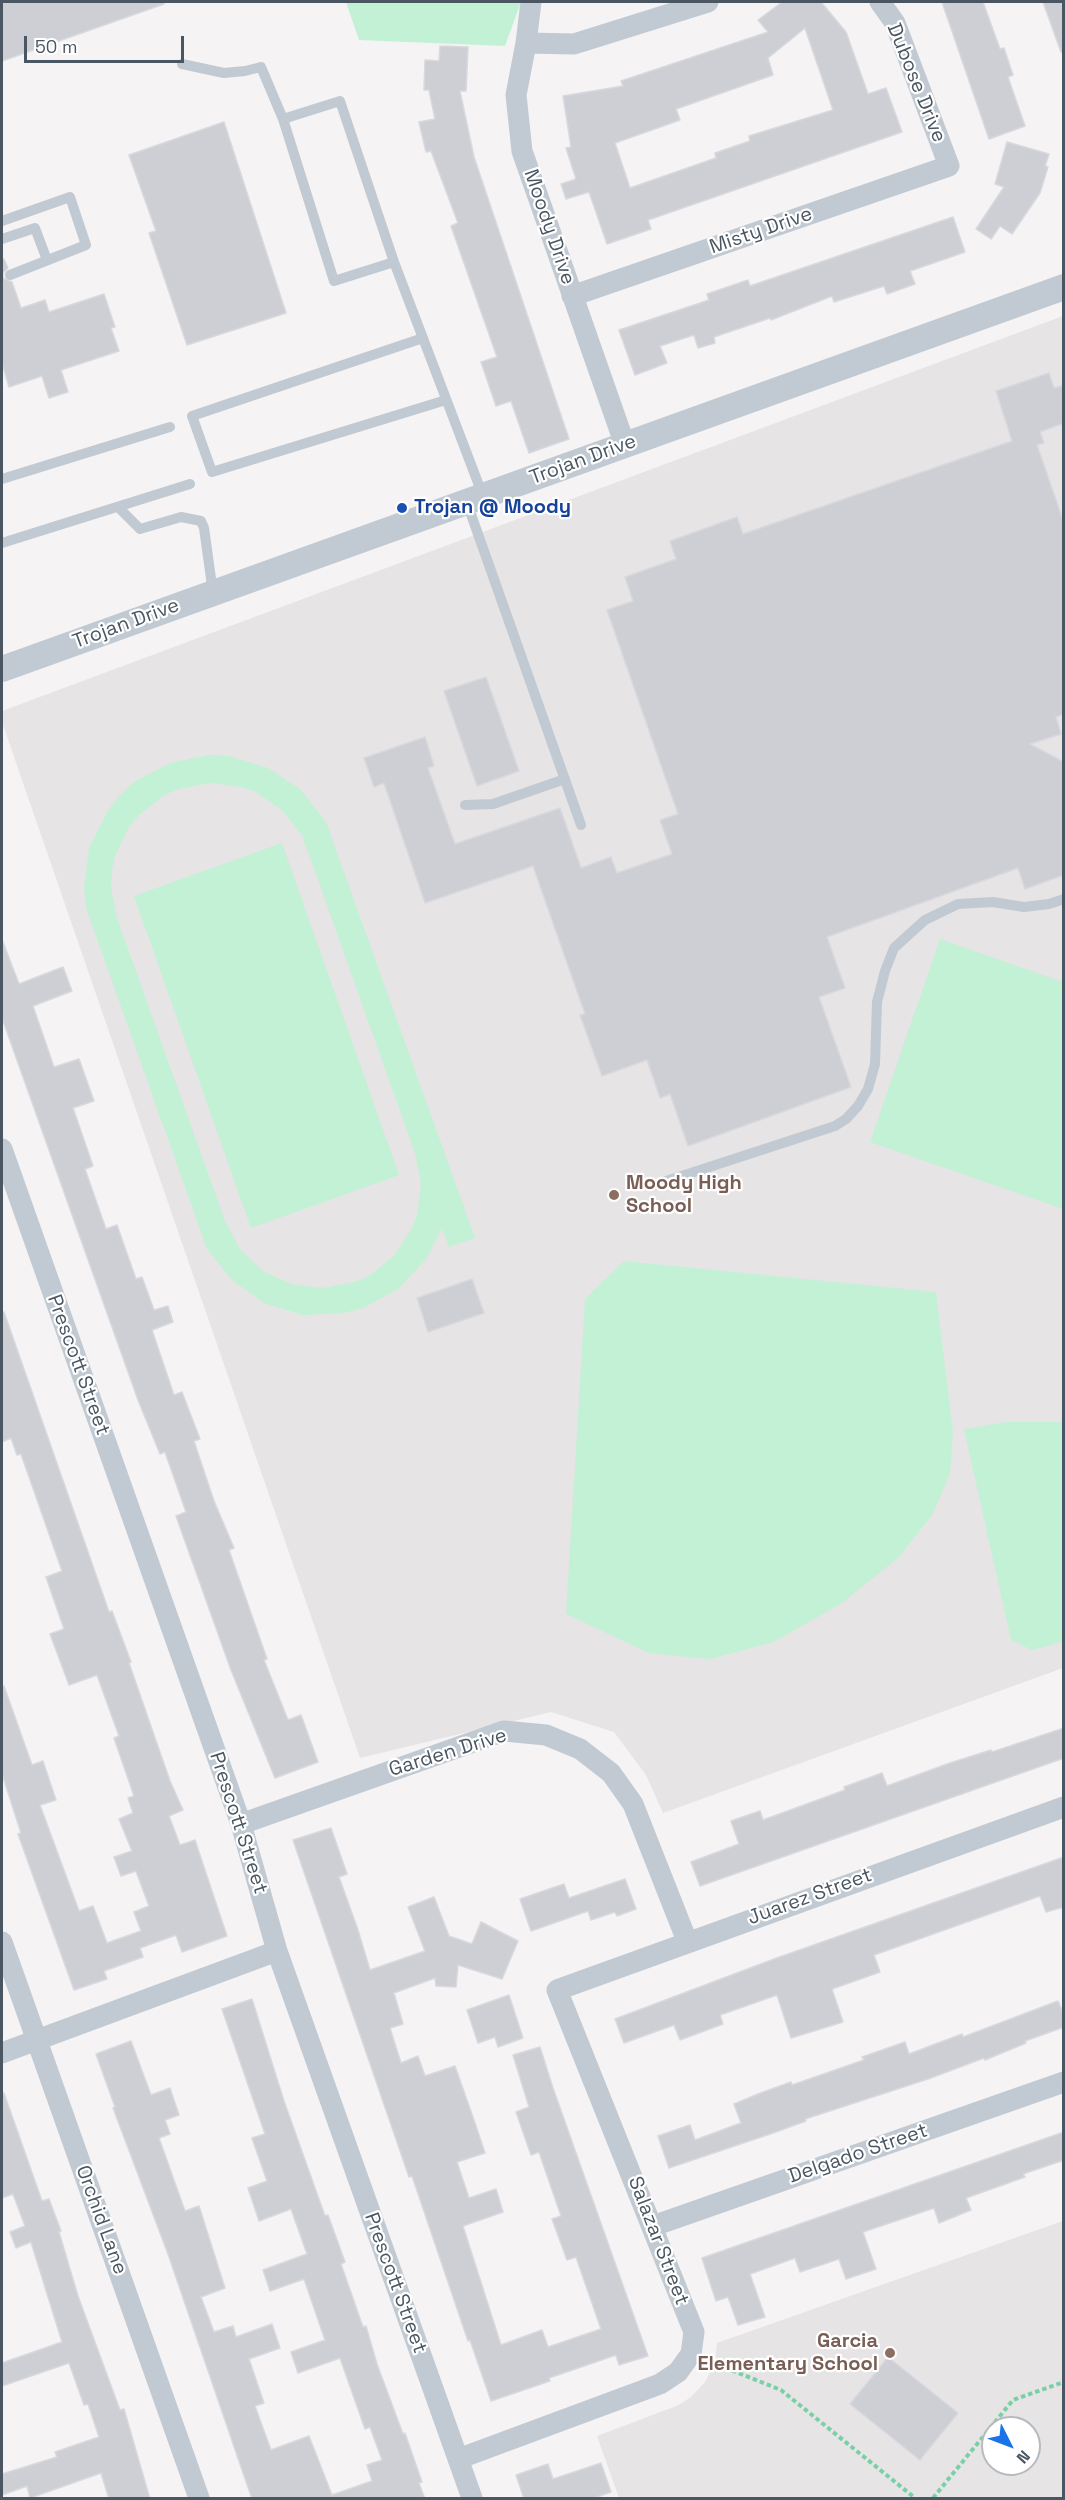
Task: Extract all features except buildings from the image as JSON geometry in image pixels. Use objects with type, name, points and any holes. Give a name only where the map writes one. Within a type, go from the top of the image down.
[{"type":"street","name":"Moody Drive","points":[[531,2],[516,95],[522,151],[625,445]]},
{"type":"street","points":[[526,43],[574,44],[708,2]]},
{"type":"street","name":"Dubose Drive","points":[[880,2],[895,23],[949,166]]},
{"type":"street","name":"Misty Drive","points":[[573,296],[949,166]]},
{"type":"street","name":"Trojan Drive","points":[[2,669],[1064,287]]},
{"type":"street","name":"Prescott Street","points":[[2,1149],[241,1824],[277,1951],[472,2499]]},
{"type":"street","name":"Garden Drive","points":[[241,1824],[504,1731],[546,1735],[580,1749],[617,1780],[633,1804],[687,1941]]},
{"type":"street","name":"Juarez Street","points":[[557,1990],[687,1941],[1064,1807]]},
{"type":"street","name":"Orchid Lane","points":[[2,1942],[199,2499]]},
{"type":"street","points":[[2,2052],[277,1951]]},
{"type":"street","name":"Salazar Street","points":[[458,2459],[660,2384],[678,2372],[691,2354],[694,2332],[557,1990]]},
{"type":"street","name":"Delgado Street","points":[[653,2226],[1064,2082]]},
{"type":"lane","points":[[182,64],[224,73],[261,67],[282,119],[334,281],[394,262]]},
{"type":"lane","points":[[282,119],[340,101],[394,262],[446,400],[475,499],[581,825]]},
{"type":"lane","points":[[2,221],[70,197],[86,245],[10,274]]},
{"type":"lane","points":[[2,239],[35,228],[47,260]]},
{"type":"lane","points":[[423,338],[192,416],[212,472],[446,400]]},
{"type":"lane","points":[[2,479],[170,427]]},
{"type":"lane","points":[[2,543],[190,484]]},
{"type":"lane","points":[[119,507],[140,529],[181,517],[201,521],[204,528],[213,593]]},
{"type":"lane","points":[[465,805],[493,804],[565,779]]},
{"type":"lane","points":[[651,1186],[835,1126],[846,1119],[858,1106],[868,1089],[875,1064],[877,1002],[894,948],[925,920],[958,904],[993,902],[1024,907],[1049,904],[1064,899]]},
{"type":"path","points":[[711,2362],[781,2390],[915,2499]]},
{"type":"path","points":[[933,2499],[1013,2400],[1064,2382]]},
{"type":"shaded area","name":"Moody High School","points":[[1063,316],[1063,1668],[663,1813],[646,1775],[614,1732],[551,1712],[360,1758],[2,722],[2,711]]},
{"type":"shaded area","name":"Garcia Elementary School","points":[[1063,2221],[1063,2498],[619,2498],[597,2436],[679,2405],[691,2397],[705,2382],[715,2363],[717,2343]]},
{"type":"green space","points":[[346,2],[521,2],[505,46],[359,40]]},
{"type":"green space","points":[[209,755],[229,756],[268,768],[301,790],[326,822],[475,1238],[449,1247],[442,1228],[426,1259],[398,1289],[363,1308],[343,1313],[303,1315],[264,1303],[232,1280],[207,1249],[86,908],[84,888],[89,848],[107,812],[134,782],[170,763]],"holes":[[[210,783],[241,787],[256,792],[282,810],[302,835],[415,1153],[421,1184],[417,1215],[411,1230],[394,1256],[369,1276],[354,1282],[323,1288],[291,1284],[263,1271],[240,1249],[225,1221],[117,918],[111,887],[115,856],[129,827],[139,815],[164,795],[179,789]]]},
{"type":"green space","points":[[282,843],[399,1175],[251,1228],[134,896]]},
{"type":"green space","points":[[940,939],[1063,982],[1063,1209],[870,1142]]},
{"type":"green space","points":[[624,1261],[936,1292],[953,1432],[950,1474],[932,1515],[899,1557],[842,1603],[774,1642],[710,1659],[649,1653],[566,1614],[585,1299]]},
{"type":"green space","points":[[1006,1422],[1063,1422],[1063,1642],[1032,1650],[1011,1640],[964,1429]]},
{"type":"place","name":"Trojan @ Moody","points":[[402,508]]},
{"type":"place","name":"Moody High School","points":[[614,1195]]},
{"type":"place","name":"Garcia Elementary School","points":[[890,2353]]}]
